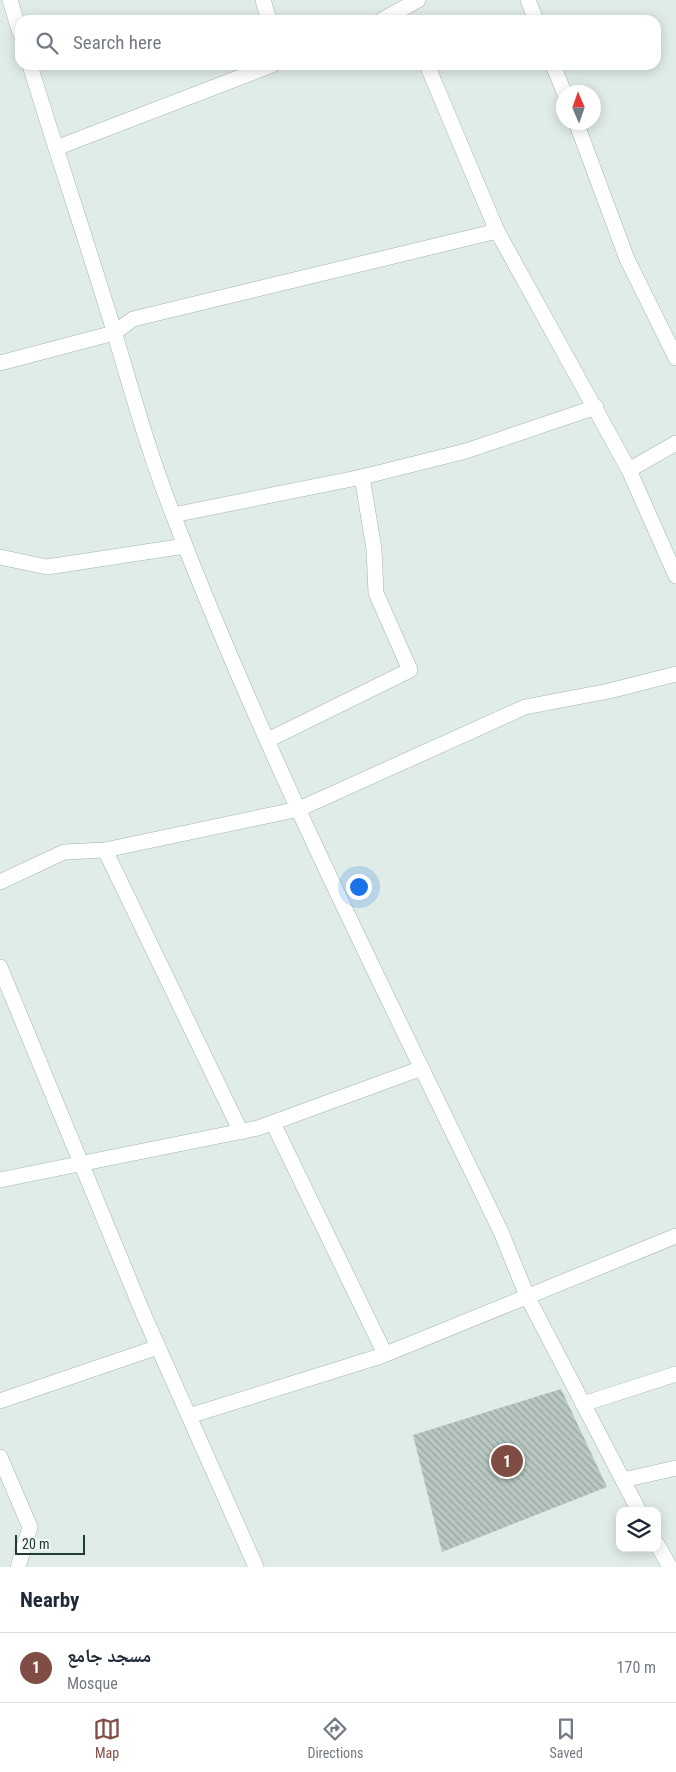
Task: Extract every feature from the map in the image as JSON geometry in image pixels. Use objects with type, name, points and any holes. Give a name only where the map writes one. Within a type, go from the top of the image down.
[{"type":"street","points":[[10,0],[15,16]]},
{"type":"street","points":[[263,0],[268,15]]},
{"type":"street","points":[[403,10],[418,0]]},
{"type":"street","points":[[528,0],[534,15]]},
{"type":"street","points":[[32,70],[114,333],[128,385],[173,515],[244,689],[299,809],[501,1232],[527,1296],[637,1507]]},
{"type":"street","points":[[56,148],[259,70]]},
{"type":"street","points":[[429,70],[497,231],[596,407],[629,470],[676,576]]},
{"type":"street","points":[[555,70],[561,85]]},
{"type":"street","points":[[579,130],[627,259],[676,358]]},
{"type":"street","points":[[0,363],[114,333],[133,319],[497,231]]},
{"type":"street","points":[[173,515],[362,477],[466,451],[596,407]]},
{"type":"street","points":[[629,470],[676,443]]},
{"type":"street","points":[[268,740],[410,670],[376,593],[374,549],[362,477]]},
{"type":"street","points":[[0,557],[47,567],[185,546]]},
{"type":"street","points":[[0,882],[64,852],[105,850],[299,809],[524,707],[608,691],[676,674]]},
{"type":"street","points":[[105,850],[241,1132]]},
{"type":"street","points":[[0,967],[158,1347],[256,1567]]},
{"type":"street","points":[[0,1180],[241,1132],[273,1123],[422,1068]]},
{"type":"street","points":[[273,1123],[384,1354]]},
{"type":"street","points":[[189,1416],[384,1354],[676,1236]]},
{"type":"street","points":[[0,1401],[158,1347]]},
{"type":"street","points":[[583,1404],[676,1374]]},
{"type":"street","points":[[0,1457],[30,1527],[18,1567]]},
{"type":"street","points":[[623,1480],[676,1468]]},
{"type":"street","points":[[661,1551],[670,1567]]},
{"type":"building","points":[[561,1389],[607,1487],[442,1552],[413,1435]]},
{"type":"place","name":"مسجد جامع","points":[[507,1461]]}]
